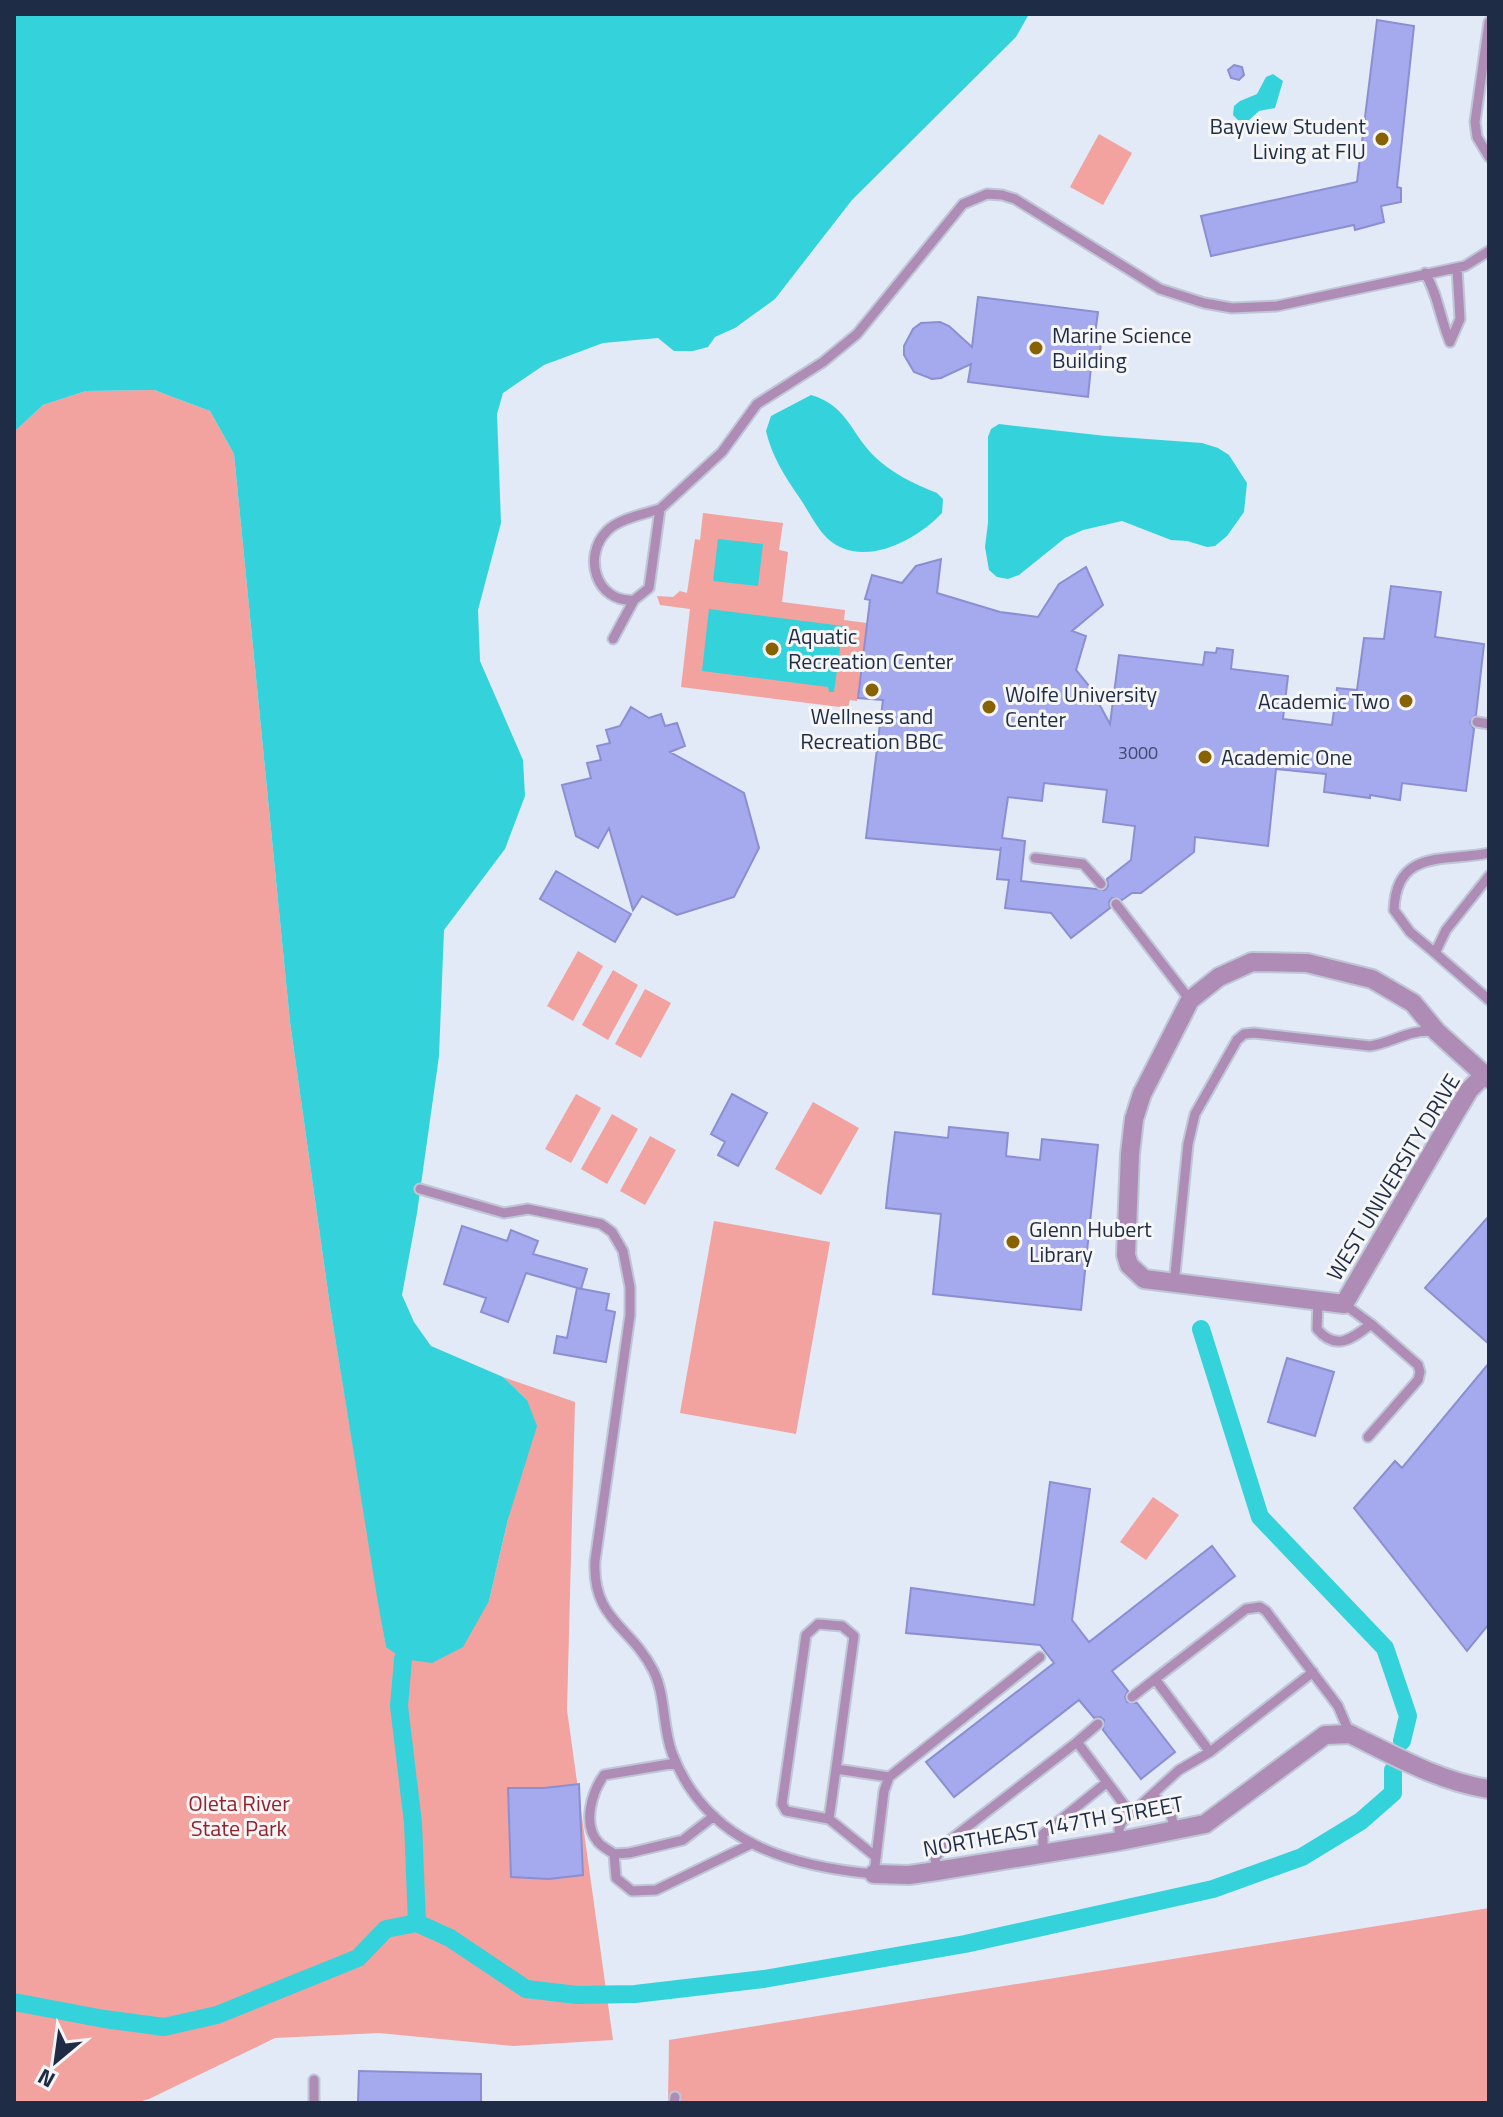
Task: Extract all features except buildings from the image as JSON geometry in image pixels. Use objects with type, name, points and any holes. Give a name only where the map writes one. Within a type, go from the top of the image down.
[{"type":"street","points":[[1344,1304],[1144,1279],[1136,1274],[1126,1255],[1134,1119],[1142,1094],[1190,1000],[1219,977],[1252,962],[1307,963],[1372,979],[1413,1003],[1437,1032],[1487,1077]]},
{"type":"street","name":"WEST UNIVERSITY DRIVE","points":[[1344,1304],[1469,1090],[1487,1077]]},
{"type":"street","points":[[1350,1734],[1430,1771],[1464,1784],[1489,1789]]},
{"type":"street","name":"NORTHEAST 147TH STREET","points":[[875,1866],[909,1875],[1205,1824],[1325,1735],[1350,1734]]},
{"type":"lane","points":[[1489,22],[1475,122],[1477,137],[1489,157]]},
{"type":"lane","points":[[660,509],[649,588],[642,597],[634,600],[615,599],[597,578],[596,551],[606,532],[614,525],[660,509],[722,452],[757,404],[823,362],[857,334],[954,213],[978,196],[1002,195],[1015,199],[1160,289],[1232,308],[1277,306],[1457,268],[1480,259],[1489,251]]},
{"type":"lane","points":[[1425,273],[1435,288],[1442,323],[1450,342],[1460,319],[1457,268]]},
{"type":"lane","points":[[613,639],[634,600]]},
{"type":"lane","points":[[1477,722],[1489,724]]},
{"type":"lane","points":[[1489,853],[1425,861],[1406,873],[1399,884],[1394,910],[1401,922],[1489,1000]]},
{"type":"lane","points":[[1035,858],[1083,864],[1101,884]]},
{"type":"lane","points":[[1435,953],[1446,930],[1489,876]]},
{"type":"lane","points":[[1116,904],[1190,1000]]},
{"type":"lane","points":[[1174,1284],[1188,1144],[1195,1114],[1231,1047],[1244,1034],[1370,1046],[1381,1045],[1409,1032],[1437,1032]]},
{"type":"lane","points":[[420,1189],[504,1213],[528,1209],[601,1224],[612,1232],[623,1251],[630,1287],[630,1315],[594,1579],[596,1593],[606,1611],[652,1667],[676,1763],[688,1786],[714,1816],[751,1844],[787,1860],[813,1866],[875,1866]]},
{"type":"lane","points":[[1318,1300],[1317,1329],[1333,1341],[1352,1339],[1371,1324]]},
{"type":"lane","points":[[1344,1304],[1418,1365],[1420,1372],[1418,1380],[1368,1437]]},
{"type":"lane","points":[[1132,1697],[1254,1606],[1266,1611],[1313,1672],[1338,1706],[1350,1734]]},
{"type":"lane","points":[[829,1819],[854,1636],[842,1626],[818,1624],[806,1635],[782,1804],[792,1814],[829,1819],[875,1866]]},
{"type":"lane","points":[[875,1866],[884,1791],[889,1777],[1040,1657]]},
{"type":"lane","points":[[1120,1841],[1119,1829],[1131,1814],[1179,1770],[1210,1752],[1313,1672]]},
{"type":"lane","points":[[1155,1679],[1210,1752]]},
{"type":"lane","points":[[937,1871],[935,1859],[945,1844],[1098,1724]]},
{"type":"lane","points":[[1077,1742],[1131,1814]]},
{"type":"lane","points":[[676,1763],[604,1775],[594,1791],[590,1811],[596,1840],[614,1854],[629,1853],[683,1840],[714,1816]]},
{"type":"lane","points":[[836,1769],[889,1777]]},
{"type":"lane","points":[[1043,1854],[1043,1834],[1106,1783]]},
{"type":"lane","points":[[1153,1795],[1170,1811],[1175,1830]]},
{"type":"lane","points":[[614,1854],[616,1878],[632,1891],[656,1890],[751,1844]]},
{"type":"lane","points":[[314,2080],[314,2103]]},
{"type":"green space","points":[[1099,134],[1132,153],[1103,205],[1070,187]]},
{"type":"green space","name":"Oleta River State Park","points":[[154,390],[210,411],[234,454],[290,1022],[330,1306],[386,1647],[489,1601],[508,1519],[527,1400],[503,1377],[575,1402],[567,1710],[613,2040],[513,2046],[379,2033],[275,2038],[149,2099],[134,2103],[14,2103],[14,432],[43,405],[86,391]]},
{"type":"green space","points":[[703,513],[783,523],[779,550],[788,552],[782,602],[845,610],[844,620],[867,623],[857,701],[850,700],[848,708],[681,687],[690,609],[660,605],[657,596],[673,597],[680,591],[687,593],[695,539],[700,540]]},
{"type":"green space","points":[[578,951],[603,966],[573,1021],[547,1006]]},
{"type":"green space","points":[[613,970],[638,985],[608,1040],[582,1025]]},
{"type":"green space","points":[[645,989],[671,1003],[641,1058],[615,1044]]},
{"type":"green space","points":[[576,1094],[601,1108],[571,1163],[545,1149]]},
{"type":"green space","points":[[813,1102],[859,1128],[821,1195],[775,1169]]},
{"type":"green space","points":[[612,1114],[638,1129],[607,1184],[581,1169]]},
{"type":"green space","points":[[650,1136],[676,1150],[645,1205],[620,1191]]},
{"type":"green space","points":[[714,1221],[830,1242],[796,1434],[680,1413]]},
{"type":"green space","points":[[1153,1497],[1179,1515],[1146,1560],[1120,1542]]},
{"type":"green space","points":[[1489,1908],[1489,2103],[668,2103],[669,2040]]},
{"type":"water","points":[[14,14],[1029,14],[1016,37],[852,200],[775,299],[735,328],[715,337],[708,347],[693,351],[674,351],[658,338],[603,343],[544,365],[503,393],[497,414],[501,523],[478,610],[480,661],[523,760],[525,796],[505,849],[444,930],[439,1056],[402,1295],[414,1322],[431,1346],[503,1377],[527,1400],[537,1426],[508,1519],[489,1601],[463,1647],[432,1663],[403,1659],[386,1647],[378,1603],[330,1306],[290,1022],[234,454],[210,411],[154,390],[86,391],[43,405],[14,432]]},
{"type":"water","points":[[1273,74],[1283,81],[1275,108],[1259,111],[1248,121],[1238,120],[1233,115],[1234,106],[1257,94],[1266,77]]},
{"type":"water","points":[[811,395],[823,399],[840,412],[865,446],[887,467],[937,493],[943,499],[942,513],[903,542],[871,552],[856,552],[827,538],[784,473],[766,431],[771,416]]},
{"type":"water","points":[[999,424],[1202,443],[1218,448],[1229,455],[1247,483],[1244,512],[1227,536],[1215,546],[1171,540],[1122,521],[1083,530],[1065,538],[1019,575],[1008,579],[997,577],[989,570],[985,547],[988,437],[991,429]]},
{"type":"water","points":[[718,539],[763,544],[758,586],[713,581]]},
{"type":"water","name":"Aquatic Recreation Center","points":[[709,609],[843,626],[834,692],[829,692],[828,687],[702,671]]},
{"type":"waterway","points":[[1201,1329],[1260,1517],[1385,1648],[1408,1716],[1402,1741]]},
{"type":"waterway","points":[[14,2002],[164,2027],[217,2015],[358,1958],[386,1929],[417,1923],[413,1823],[399,1706],[403,1659]]},
{"type":"waterway","points":[[417,1923],[450,1938],[526,1989],[577,1995],[635,1994],[764,1979],[965,1944],[1213,1889],[1302,1857],[1361,1821],[1393,1793],[1393,1770]]},
{"type":"place","name":"Bayview Student Living at FIU","points":[[1382,139]]},
{"type":"place","name":"Marine Science Building","points":[[1036,348]]},
{"type":"place","name":"Aquatic Recreation Center","points":[[772,649]]},
{"type":"place","name":"Wellness and Recreation BBC","points":[[872,690]]},
{"type":"place","name":"Academic Two","points":[[1406,701]]},
{"type":"place","name":"Wolfe University Center","points":[[989,707]]},
{"type":"place","name":"Academic One","points":[[1205,757]]},
{"type":"place","name":"Glenn Hubert Library","points":[[1013,1242]]}]
